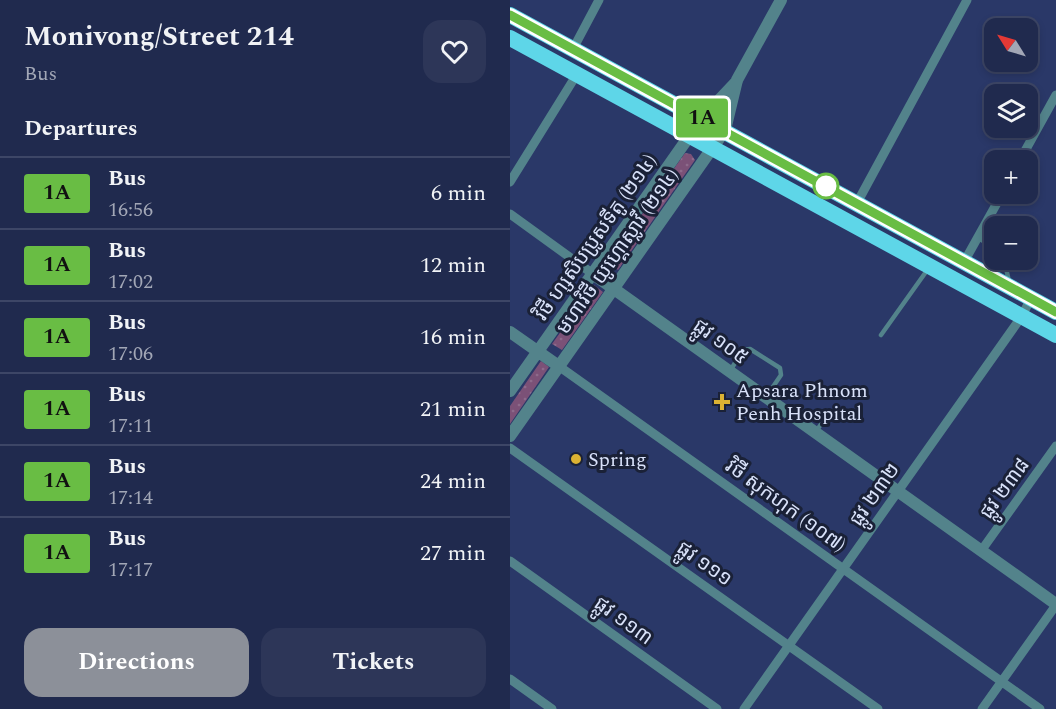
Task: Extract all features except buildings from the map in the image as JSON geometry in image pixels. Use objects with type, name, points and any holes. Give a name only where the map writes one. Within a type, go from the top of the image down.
[{"type":"highway","points":[[510,15],[1056,312]]},
{"type":"highway","points":[[510,38],[1056,335]]},
{"type":"street","points":[[573,49],[599,0]]},
{"type":"street","points":[[738,80],[781,0]]},
{"type":"street","points":[[857,203],[967,0]]},
{"type":"street","points":[[510,182],[577,74]]},
{"type":"street","name":"វិថី ហ្សូសិបប្រូសទីតូ (២១៤)","points":[[510,391],[702,118],[738,80]]},
{"type":"street","name":"មហាវិថី យូហ្គោស្លាវី (២១៤)","points":[[510,436],[714,148],[725,130],[738,80]]},
{"type":"street","points":[[1026,150],[1056,95]]},
{"type":"street","points":[[964,262],[997,204]]},
{"type":"street","name":"ផ្លូវ ១០៥","points":[[510,214],[1056,605]]},
{"type":"street","name":"ផ្លូវ ២៣២","points":[[744,709],[1022,316],[1031,298]]},
{"type":"street","name":"វិថី សុកហុក (១០៧)","points":[[510,332],[1040,709]]},
{"type":"street","name":"ផ្លូវ ២៣៨","points":[[981,551],[1056,446]]},
{"type":"street","name":"ផ្លូវ ១១១","points":[[510,448],[878,709]]},
{"type":"street","name":"ផ្លូវ ១១៣","points":[[510,561],[717,709]]},
{"type":"street","points":[[982,709],[1056,605]]},
{"type":"street","points":[[510,679],[552,709]]},
{"type":"lane","points":[[978,238],[984,241]]},
{"type":"lane","points":[[881,335],[930,267]]},
{"type":"lane","points":[[1007,270],[1011,287]]},
{"type":"lane","points":[[730,371],[743,350],[747,348],[780,368],[781,375],[766,397]]},
{"type":"lane","points":[[815,432],[828,414]]},
{"type":"shaded area","points":[[685,153],[691,154],[695,160],[618,270],[608,263]]},
{"type":"shaded area","points":[[594,285],[603,292],[562,350],[552,344]]},
{"type":"shaded area","points":[[541,361],[549,367],[510,424],[510,406]]},
{"type":"bus line","name":"1A","points":[[510,15],[1056,312]]},
{"type":"place","name":"Apsara Phnom Penh Hospital","points":[[722,402]]},
{"type":"place","name":"Spring","points":[[576,459]]}]
